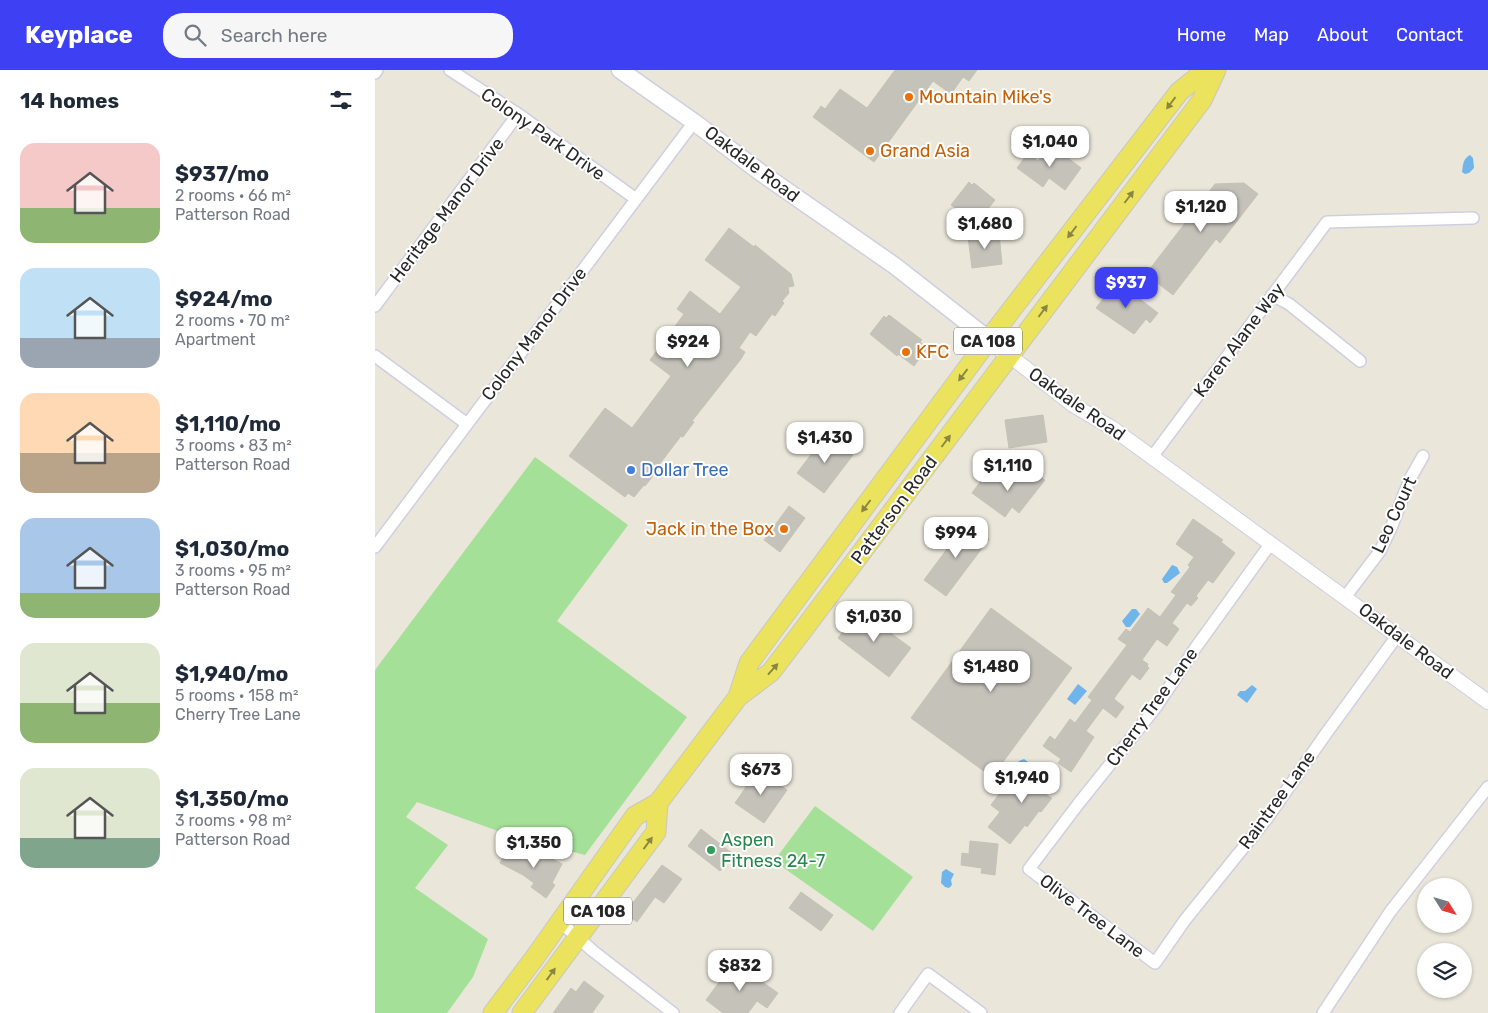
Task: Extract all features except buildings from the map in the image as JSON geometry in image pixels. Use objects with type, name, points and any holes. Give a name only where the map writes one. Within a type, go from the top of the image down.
[{"type":"main road","name":"Oakdale Road","points":[[620,70],[694,122],[760,172],[895,266],[1009,356]]},
{"type":"main road","name":"Patterson Road","points":[[738,697],[749,663],[989,339],[1179,92],[1206,70]]},
{"type":"main road","name":"Patterson Road","points":[[493,1013],[635,816],[658,803],[738,697],[771,672],[1202,100],[1215,70]]},
{"type":"main road","name":"CA 108","points":[[522,1013],[656,832],[658,803]]},
{"type":"street","name":"Colony Park Drive","points":[[450,70],[518,114],[636,199]]},
{"type":"street","name":"Heritage Manor Drive","points":[[375,306],[518,114]]},
{"type":"street","name":"Colony Manor Drive","points":[[375,547],[694,122]]},
{"type":"street","name":"Karen Alane Way","points":[[1152,457],[1327,222],[1473,218]]},
{"type":"street","points":[[1272,295],[1289,304],[1359,361]]},
{"type":"street","points":[[375,356],[467,424]]},
{"type":"street","name":"Oakdale Road","points":[[1009,356],[1073,405],[1112,428],[1488,702]]},
{"type":"street","name":"Leo Court","points":[[1345,596],[1381,551],[1410,479],[1423,456]]},
{"type":"street","name":"Cherry Tree Lane","points":[[1029,869],[1156,707],[1271,543]]},
{"type":"street","name":"Raintree Lane","points":[[1155,963],[1185,920],[1268,817],[1325,734],[1397,636]]},
{"type":"street","points":[[1323,1013],[1390,912],[1488,786]]},
{"type":"street","name":"Olive Tree Lane","points":[[1029,869],[1155,963]]},
{"type":"street","points":[[560,922],[577,938],[673,1013]]},
{"type":"street","points":[[900,1013],[927,974],[981,1013]]},
{"type":"green space","points":[[535,457],[628,525],[557,621],[687,717],[585,855],[515,837],[417,802],[406,817],[448,845],[415,888],[488,939],[473,977],[447,1013],[375,1013],[375,670]]},
{"type":"green space","points":[[815,806],[913,877],[873,931],[774,861]]},
{"type":"water","points":[[1470,155],[1473,158],[1474,168],[1465,174],[1462,172],[1463,164]]},
{"type":"water","points":[[1172,565],[1177,567],[1180,573],[1167,583],[1164,583],[1162,579]]},
{"type":"water","points":[[1132,609],[1136,609],[1140,614],[1130,627],[1126,627],[1122,621]]},
{"type":"water","points":[[1078,684],[1087,691],[1075,705],[1067,699]]},
{"type":"water","points":[[1252,685],[1257,689],[1247,703],[1237,695],[1240,691],[1245,691]]},
{"type":"water","points":[[1024,759],[1028,762],[1026,767],[1019,776],[1012,775],[1010,772],[1019,761]]},
{"type":"water","points":[[946,869],[954,874],[951,880],[952,885],[949,888],[941,883],[942,872]]},
{"type":"place","name":"Mountain Mike's","points":[[909,97]]},
{"type":"place","name":"Grand Asia","points":[[870,151]]},
{"type":"place","name":"KFC","points":[[906,352]]},
{"type":"place","name":"Dollar Tree","points":[[631,470]]},
{"type":"place","name":"Jack in the Box","points":[[784,529]]},
{"type":"place","name":"Aspen Fitness 24-7","points":[[711,850]]}]
